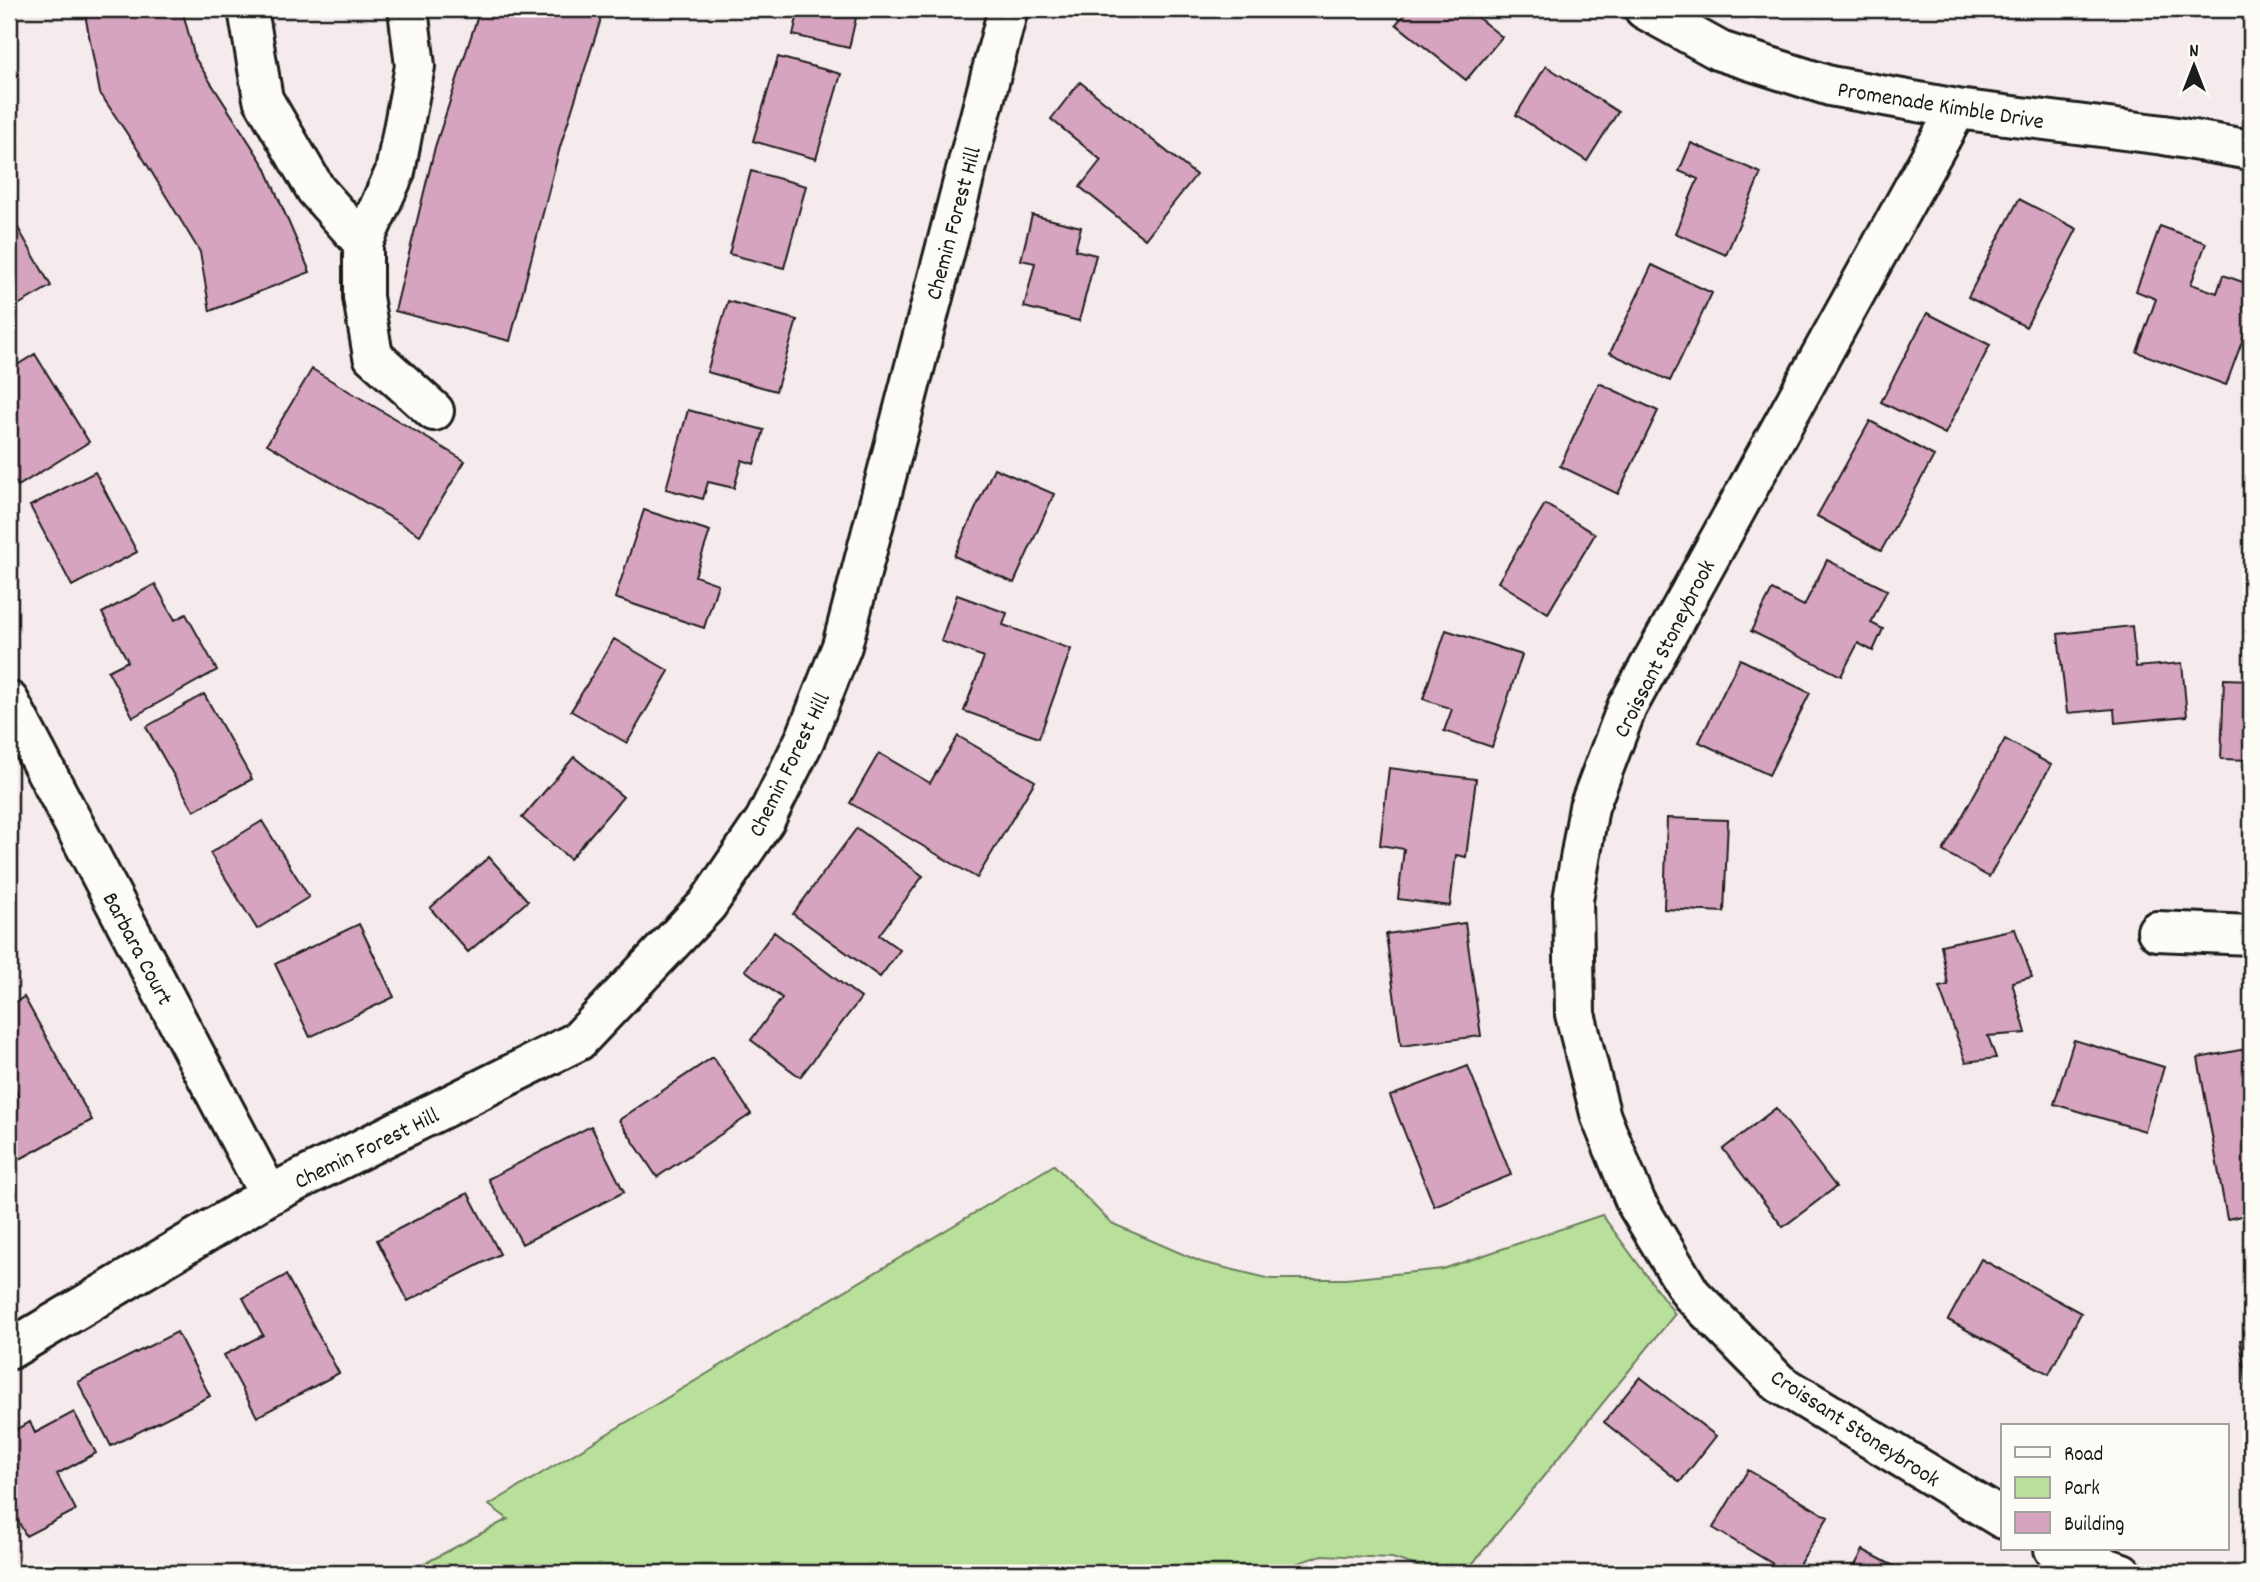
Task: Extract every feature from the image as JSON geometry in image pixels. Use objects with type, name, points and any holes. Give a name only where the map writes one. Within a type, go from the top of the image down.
[{"type":"street","points":[[248,9],[263,99],[316,190],[363,243]]},
{"type":"street","points":[[408,9],[415,66],[395,172],[363,243],[363,298],[373,356],[434,411]]},
{"type":"street","name":"Chemin Forest Hill","points":[[9,1350],[268,1195],[578,1041],[707,905],[765,820],[806,737],[842,646],[1008,9]]},
{"type":"street","name":"Promenade Kimble Drive","points":[[1644,9],[1720,51],[1818,83],[1957,109],[2164,135],[2251,150]]},
{"type":"street","name":"Croissant Stoneybrook","points":[[1957,109],[1627,707],[1586,821],[1573,900],[1575,1014],[1601,1117],[1636,1203],[1691,1294],[1779,1384],[2001,1518]]},
{"type":"street","name":"Barbara Court","points":[[9,701],[268,1195]]},
{"type":"street","points":[[2157,931],[2251,934]]},
{"type":"street","points":[[2057,1550],[2122,1573]]},
{"type":"green space","points":[[1054,1165],[1111,1223],[1201,1262],[1271,1279],[1346,1279],[1443,1269],[1602,1215],[1675,1314],[1465,1573],[1439,1573],[1392,1558],[1322,1555],[1268,1573],[407,1573],[508,1519],[489,1505]]},
{"type":"building","points":[[84,9],[182,9],[195,58],[265,167],[310,272],[210,311],[200,252],[100,93]]},
{"type":"building","points":[[480,9],[600,9],[600,22],[560,147],[510,341],[395,311],[435,147]]},
{"type":"building","points":[[799,9],[858,9],[849,48],[793,35]]},
{"type":"building","points":[[1409,9],[1467,9],[1502,37],[1466,80],[1396,24]]},
{"type":"building","points":[[778,57],[841,74],[816,159],[753,141]]},
{"type":"building","points":[[1546,66],[1618,112],[1587,161],[1516,115]]},
{"type":"building","points":[[1080,82],[1196,175],[1145,239],[1080,187],[1101,160],[1051,119]]},
{"type":"building","points":[[1691,143],[1761,173],[1726,255],[1675,233],[1698,179],[1679,171]]},
{"type":"building","points":[[751,171],[806,186],[784,268],[729,254]]},
{"type":"building","points":[[2019,199],[2077,229],[2026,327],[1968,297]]},
{"type":"building","points":[[1032,215],[1081,227],[1075,250],[1096,255],[1079,321],[1024,307],[1035,263],[1021,260]]},
{"type":"building","points":[[14,221],[51,286],[9,310],[9,224]]},
{"type":"building","points":[[2160,226],[2206,243],[2191,284],[2217,293],[2223,275],[2251,285],[2251,317],[2226,385],[2137,352],[2156,299],[2136,291]]},
{"type":"building","points":[[1652,265],[1712,293],[1670,381],[1610,353]]},
{"type":"building","points":[[728,301],[797,320],[776,391],[707,372]]},
{"type":"building","points":[[1927,313],[1990,345],[1945,434],[1881,402]]},
{"type":"building","points":[[35,354],[89,442],[18,486],[9,471],[9,370]]},
{"type":"building","points":[[312,369],[465,461],[420,535],[267,444]]},
{"type":"building","points":[[1599,383],[1658,411],[1618,494],[1560,466]]},
{"type":"building","points":[[688,410],[764,430],[754,464],[742,460],[734,488],[708,482],[703,499],[666,489]]},
{"type":"building","points":[[1870,421],[1934,456],[1881,551],[1817,516]]},
{"type":"building","points":[[994,468],[1054,494],[1014,583],[954,556]]},
{"type":"building","points":[[95,472],[137,552],[72,586],[30,506]]},
{"type":"building","points":[[1545,504],[1595,534],[1548,613],[1498,582]]},
{"type":"building","points":[[644,510],[710,531],[695,576],[718,584],[704,628],[615,598]]},
{"type":"building","points":[[1827,560],[1887,590],[1871,623],[1883,629],[1873,651],[1858,643],[1841,676],[1751,631],[1772,590],[1804,606]]},
{"type":"building","points":[[155,584],[175,620],[186,614],[217,670],[133,717],[108,671],[128,661],[102,613]]},
{"type":"building","points":[[957,595],[1007,613],[1003,625],[1071,649],[1039,738],[964,711],[984,657],[941,641]]},
{"type":"building","points":[[2132,626],[2136,667],[2182,663],[2187,716],[2115,723],[2114,709],[2067,713],[2058,634]]},
{"type":"building","points":[[1446,630],[1522,655],[1492,747],[1444,731],[1452,709],[1423,699]]},
{"type":"building","points":[[614,639],[669,671],[627,743],[571,711]]},
{"type":"building","points":[[1740,659],[1810,693],[1769,775],[1699,742]]},
{"type":"building","points":[[2224,679],[2251,680],[2251,760],[2221,759]]},
{"type":"building","points":[[204,694],[252,779],[194,811],[146,727]]},
{"type":"building","points":[[958,736],[1035,781],[977,878],[850,803],[879,753],[930,783]]},
{"type":"building","points":[[2005,739],[2051,765],[1989,877],[1943,851]]},
{"type":"building","points":[[574,757],[623,797],[570,859],[522,818]]},
{"type":"building","points":[[1389,768],[1476,779],[1466,857],[1456,855],[1450,906],[1398,899],[1404,849],[1380,845]]},
{"type":"building","points":[[1667,818],[1728,820],[1724,912],[1664,909]]},
{"type":"building","points":[[262,821],[309,897],[257,929],[210,853]]},
{"type":"building","points":[[857,828],[923,876],[879,935],[900,950],[880,977],[793,914]]},
{"type":"building","points":[[489,857],[528,901],[468,952],[430,908]]},
{"type":"building","points":[[1465,923],[1481,1036],[1401,1046],[1386,934]]},
{"type":"building","points":[[359,924],[394,997],[310,1037],[275,964]]},
{"type":"building","points":[[2015,929],[2032,977],[2012,982],[2026,1033],[1988,1036],[1996,1058],[1966,1062],[1939,987],[1948,985],[1941,945]]},
{"type":"building","points":[[774,932],[861,998],[800,1077],[751,1040],[782,998],[745,970]]},
{"type":"building","points":[[24,997],[92,1120],[9,1165],[9,1102],[18,1096],[9,1079],[9,1006]]},
{"type":"building","points":[[2074,1040],[2164,1067],[2145,1131],[2054,1104]]},
{"type":"building","points":[[2251,1048],[2251,1214],[2227,1219],[2198,1058]]},
{"type":"building","points":[[713,1057],[751,1114],[657,1177],[619,1120]]},
{"type":"building","points":[[1468,1066],[1511,1175],[1434,1206],[1390,1096]]},
{"type":"building","points":[[1776,1108],[1836,1187],[1783,1227],[1723,1149]]},
{"type":"building","points":[[591,1126],[624,1192],[522,1244],[488,1179]]},
{"type":"building","points":[[468,1193],[500,1254],[408,1301],[377,1240]]},
{"type":"building","points":[[1981,1259],[2081,1313],[2049,1374],[1948,1320]]},
{"type":"building","points":[[286,1275],[339,1373],[257,1417],[224,1355],[263,1335],[243,1298]]},
{"type":"building","points":[[177,1332],[210,1396],[111,1446],[78,1382]]},
{"type":"building","points":[[2251,1338],[2251,1416],[2240,1340]]},
{"type":"building","points":[[1640,1377],[1716,1436],[1680,1482],[1604,1422]]},
{"type":"building","points":[[74,1412],[96,1453],[57,1474],[76,1510],[26,1536],[9,1503],[9,1433],[30,1422],[35,1433]]},
{"type":"building","points":[[1748,1470],[1828,1517],[1794,1573],[1788,1573],[1713,1528]]},
{"type":"building","points":[[1863,1550],[1907,1573],[1851,1573]]}]
